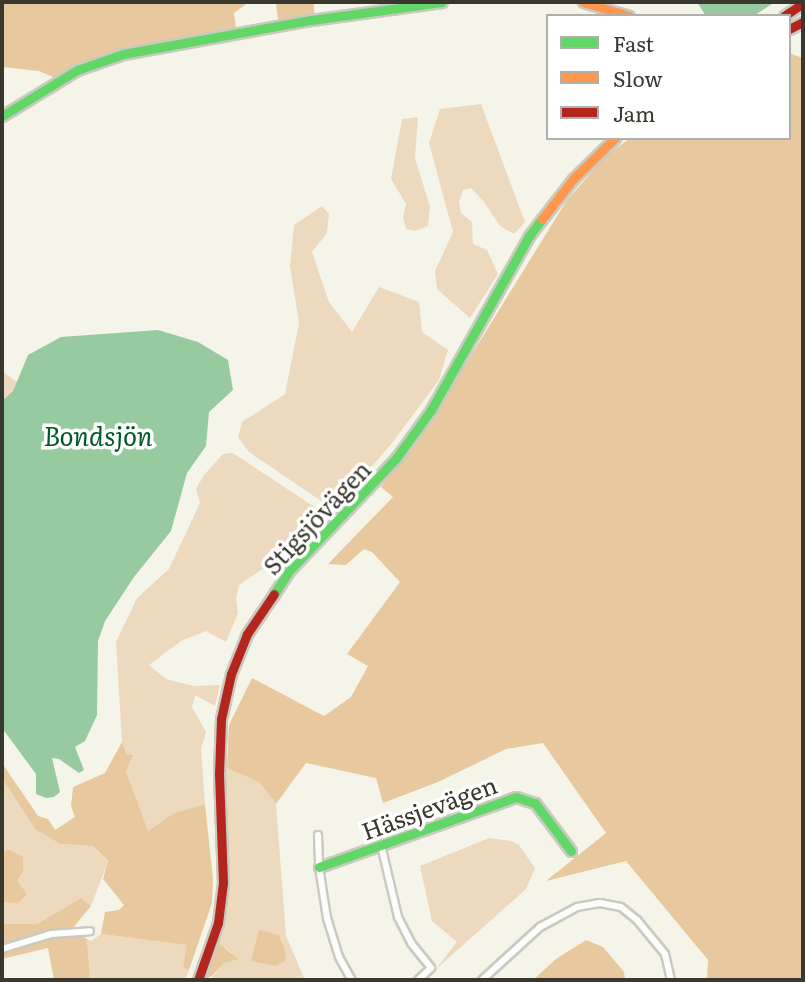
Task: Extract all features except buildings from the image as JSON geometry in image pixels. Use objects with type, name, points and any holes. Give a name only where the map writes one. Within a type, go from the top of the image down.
[{"type":"main road","points":[[2,116],[77,70],[123,54],[311,20],[442,2]]},
{"type":"main road","points":[[583,2],[622,14]]},
{"type":"main road","points":[[787,14],[803,3]]},
{"type":"main road","name":"Stigsjövägen","points":[[198,980],[213,941],[223,883],[219,774],[221,719],[232,674],[247,634],[271,593],[289,571],[397,457],[430,410],[530,236],[573,179],[613,140]]},
{"type":"main road","name":"Hässjevägen","points":[[319,867],[516,797],[535,803],[571,851]]},
{"type":"street","points":[[318,835],[319,867],[332,937],[352,980]]},
{"type":"street","points":[[381,845],[398,917],[411,943],[431,968],[418,980]]},
{"type":"street","points":[[482,980],[540,927],[577,907],[600,903],[621,907],[637,920],[665,954],[671,980]]},
{"type":"street","points":[[2,949],[51,934],[90,931]]},
{"type":"shaded area","points":[[2,2],[249,2],[234,13],[236,29],[116,52],[58,79],[39,71],[2,67]]},
{"type":"shaded area","points":[[268,2],[314,2],[314,16],[278,20],[276,4]]},
{"type":"shaded area","points":[[791,54],[803,58],[803,980],[707,980],[708,960],[626,861],[546,881],[606,833],[543,743],[506,749],[438,782],[383,803],[376,778],[306,763],[276,804],[259,782],[227,768],[229,725],[252,678],[324,716],[351,697],[368,666],[347,654],[400,582],[372,552],[364,549],[346,565],[328,564],[393,497],[381,487],[433,417],[567,200],[606,156],[627,140],[791,140]]},
{"type":"shaded area","points":[[481,104],[525,222],[514,234],[500,226],[471,188],[463,190],[459,202],[461,213],[472,222],[473,244],[487,250],[498,274],[470,318],[437,289],[435,271],[453,232],[429,143],[440,109]]},
{"type":"shaded area","points":[[418,117],[415,158],[430,207],[428,226],[415,231],[406,229],[403,217],[406,204],[391,179],[402,119]]},
{"type":"shaded area","points":[[322,206],[329,214],[327,233],[312,252],[329,302],[352,332],[379,287],[419,302],[422,332],[448,350],[439,380],[392,443],[343,500],[330,507],[249,452],[238,437],[242,422],[285,394],[299,323],[290,266],[294,225]]},
{"type":"shaded area","points":[[2,371],[17,382],[13,391],[2,401]]},
{"type":"shaded area","points":[[233,453],[316,508],[273,562],[239,585],[236,598],[238,613],[226,642],[206,631],[181,641],[149,665],[166,679],[194,686],[220,685],[215,706],[195,695],[192,707],[206,732],[201,749],[205,804],[174,813],[148,831],[126,771],[132,756],[127,755],[122,742],[116,642],[137,598],[169,569],[200,503],[196,489],[204,475],[223,454]]},
{"type":"shaded area","points":[[122,742],[127,755],[133,755],[126,771],[148,831],[174,813],[205,804],[213,879],[212,903],[189,970],[183,968],[187,945],[101,934],[105,912],[119,910],[124,905],[103,879],[108,861],[93,846],[60,844],[35,829],[2,778],[2,763],[38,816],[48,819],[55,830],[75,817],[71,806],[73,787],[105,773]]},
{"type":"shaded area","points":[[227,768],[259,782],[276,804],[286,936],[305,980],[210,980],[232,953],[219,943],[225,902],[222,779]]},
{"type":"shaded area","points":[[2,778],[35,829],[60,844],[93,846],[108,862],[91,906],[81,898],[37,924],[2,924],[2,902],[6,903],[17,881],[7,849],[2,854]]},
{"type":"shaded area","points":[[489,838],[519,845],[535,868],[526,889],[435,970],[457,942],[432,921],[420,866]]},
{"type":"shaded area","points":[[7,849],[23,857],[23,871],[17,881],[27,894],[18,903],[2,902],[2,854]]},
{"type":"shaded area","points":[[81,898],[91,906],[72,929],[87,939],[90,977],[87,980],[54,980],[48,948],[2,959],[2,924],[37,924]]},
{"type":"shaded area","points":[[259,930],[279,935],[286,954],[285,961],[276,966],[251,961]]},
{"type":"shaded area","points":[[101,934],[188,945],[183,968],[189,970],[185,980],[87,980],[90,977],[87,939],[91,941]]},
{"type":"shaded area","points":[[586,940],[603,947],[624,972],[625,980],[533,980],[556,959]]},
{"type":"shaded area","points":[[219,943],[238,959],[224,963],[212,976],[205,979]]},
{"type":"water","points":[[697,2],[775,2],[757,14],[705,14]]},
{"type":"water","name":"Bondsjön","points":[[158,330],[198,342],[228,360],[233,390],[209,412],[206,446],[187,473],[171,531],[134,577],[105,621],[98,641],[97,715],[85,741],[75,747],[84,770],[79,773],[59,759],[52,758],[60,792],[54,797],[46,798],[36,794],[36,774],[2,728],[2,401],[13,391],[28,355],[61,337]]},
{"type":"traffic: fast","points":[[2,116],[77,70],[123,54],[311,20],[442,2]]},
{"type":"traffic: fast","points":[[274,594],[289,571],[397,457],[431,410],[529,236],[542,219]]},
{"type":"traffic: fast","points":[[319,867],[516,797],[535,803],[571,851]]},
{"type":"traffic: slow","points":[[583,2],[622,14]]},
{"type":"traffic: slow","points":[[542,219],[573,179],[613,140]]},
{"type":"traffic: jam","points":[[787,14],[803,3]]},
{"type":"traffic: jam","points":[[791,28],[803,22]]},
{"type":"traffic: jam","points":[[198,980],[218,923],[223,883],[219,774],[221,719],[231,674],[247,634],[274,594]]}]
